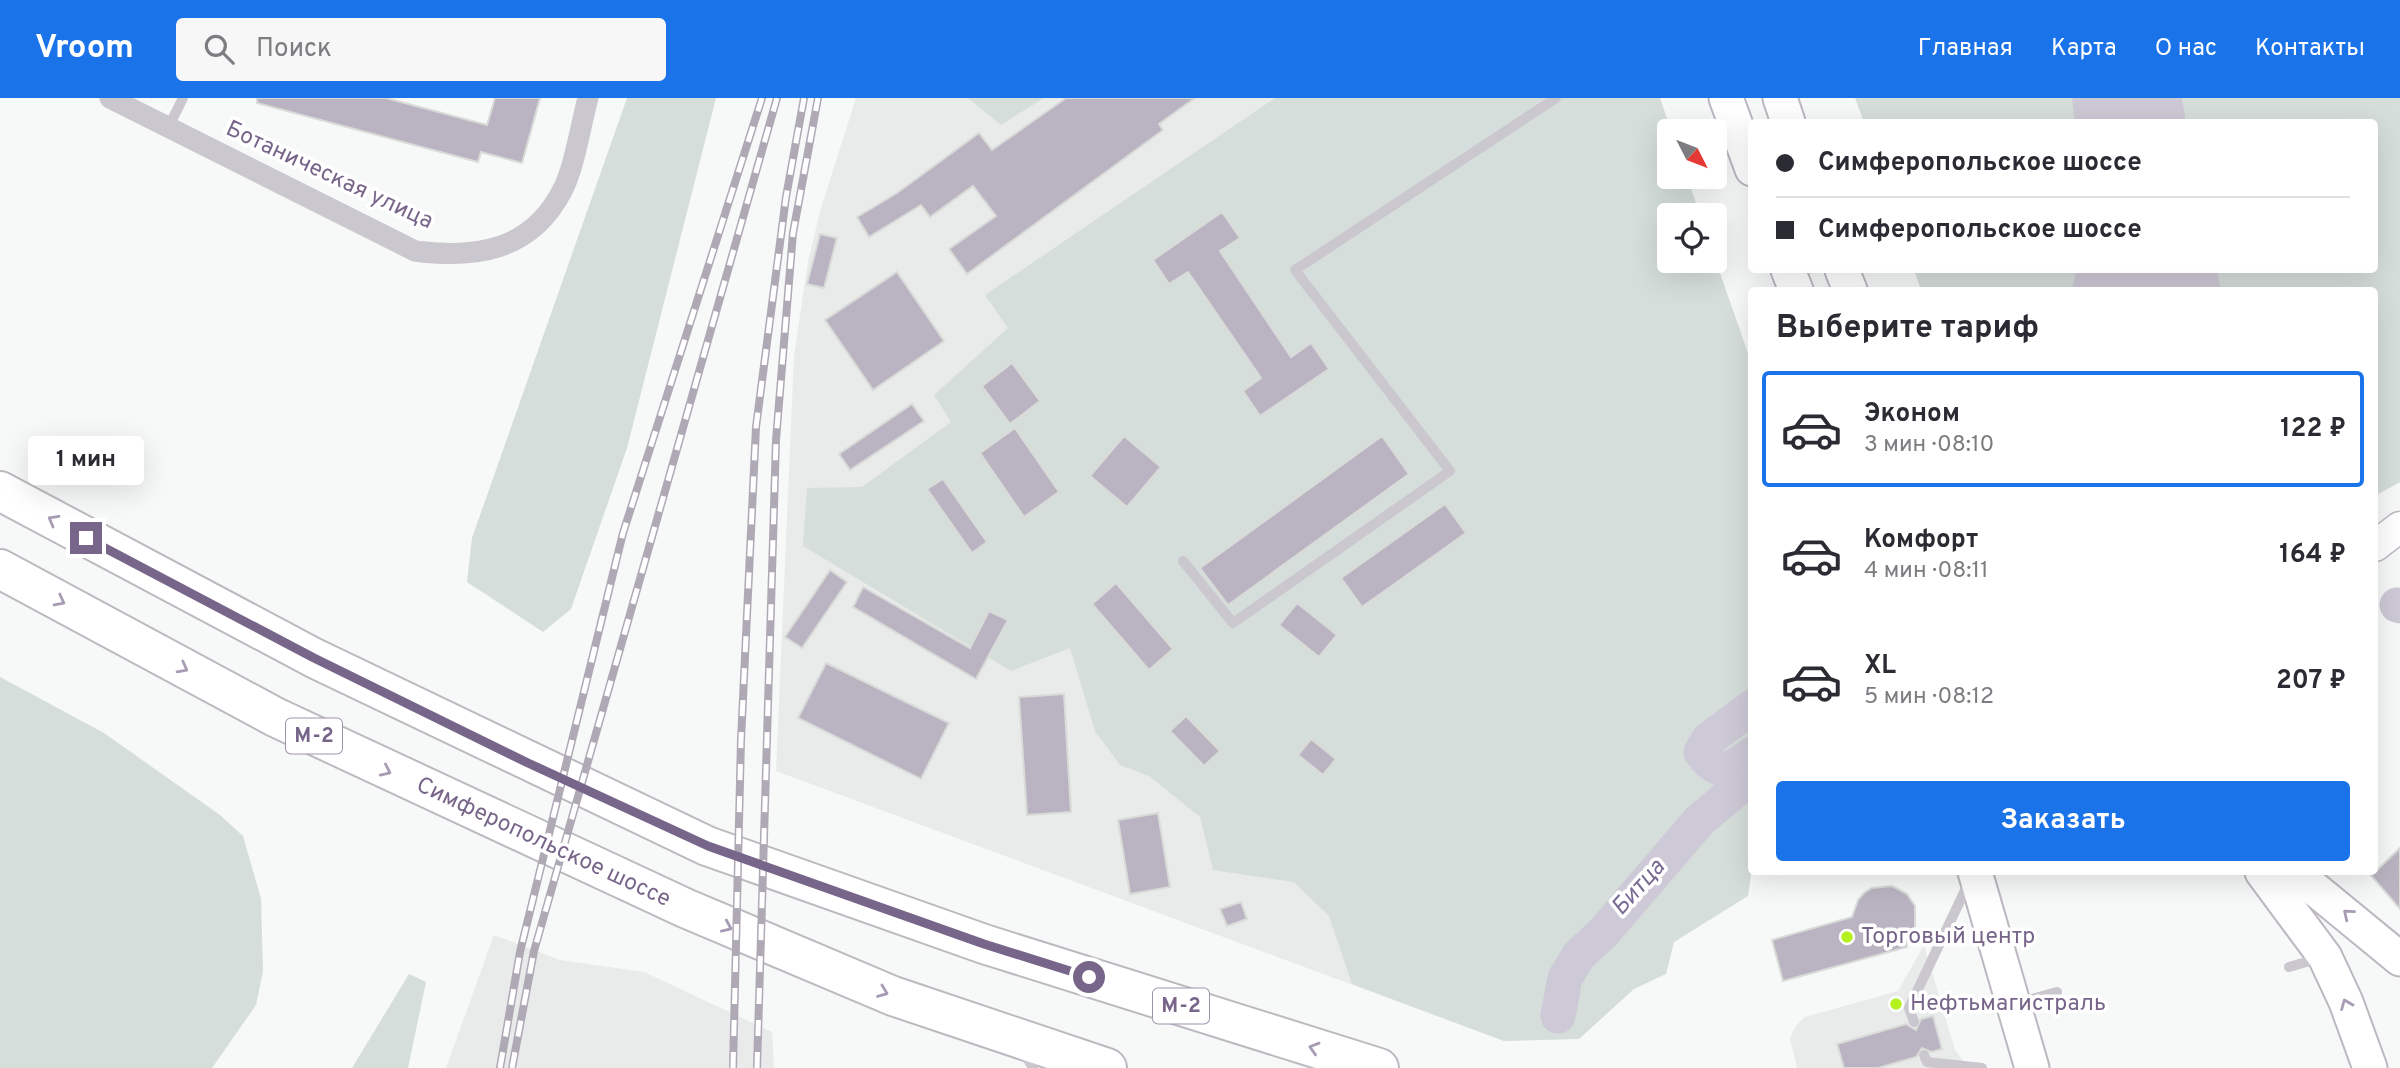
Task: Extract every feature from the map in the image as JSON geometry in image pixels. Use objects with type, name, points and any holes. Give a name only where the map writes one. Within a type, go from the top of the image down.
[{"type":"highway","name":"М-2","points":[[0,491],[208,603],[528,763],[708,846],[984,944],[1379,1068]]},
{"type":"highway","name":"Симферопольское шоссе","points":[[0,569],[275,717],[664,899],[1025,1054],[1107,1068]]},
{"type":"main road","points":[[1726,98],[1748,158]]},
{"type":"main road","points":[[1780,98],[1787,119]]},
{"type":"main road","points":[[1975,875],[2032,1068]]},
{"type":"main road","points":[[2264,875],[2325,957],[2346,1002],[2370,1068]]},
{"type":"main road","points":[[2298,875],[2400,959]]},
{"type":"street","name":"Ботаническая улица","points":[[110,98],[415,251],[455,256],[492,250],[532,229],[563,191],[588,98]]},
{"type":"street","points":[[2378,544],[2400,527]]},
{"type":"lane","points":[[168,128],[183,98]]},
{"type":"lane","points":[[1183,561],[1233,624],[1450,471],[1295,270],[1556,98]]},
{"type":"lane","points":[[1914,1022],[1909,1008],[1973,875]]},
{"type":"lane","points":[[2289,967],[2325,957]]},
{"type":"lane","points":[[2014,1003],[2057,992]]},
{"type":"lane","points":[[1924,1055],[1927,1062],[1982,1068]]},
{"type":"shaded area","points":[[627,98],[716,98],[627,448],[571,609],[543,632],[467,582],[472,538]]},
{"type":"shaded area","points":[[856,98],[1660,98],[1667,119],[1657,119],[1657,189],[1691,189],[1696,203],[1657,203],[1657,273],[1720,273],[1748,354],[1748,376],[1504,1041],[776,771],[794,356],[808,261],[821,208]]},
{"type":"shaded area","points":[[968,98],[1044,98],[1001,125]]},
{"type":"shaded area","points":[[1275,98],[1660,98],[1667,119],[1657,119],[1657,189],[1691,189],[1696,203],[1657,203],[1657,273],[1720,273],[1748,354],[1748,875],[1751,875],[1748,896],[1674,942],[1666,974],[1634,989],[1579,1039],[1504,1041],[1352,984],[1329,916],[1294,882],[1213,870],[1200,817],[1149,776],[1120,765],[1095,731],[1070,648],[1011,671],[803,546],[807,488],[862,487],[951,422],[934,395],[1008,328],[985,295]]},
{"type":"shaded area","points":[[1855,98],[2400,98],[2400,482],[2378,494],[2378,287],[1920,287],[1915,273],[2378,273],[2378,119],[1863,119]]},
{"type":"shaded area","points":[[2072,98],[2182,98],[2186,119],[2075,119]]},
{"type":"shaded area","points":[[2075,273],[2218,273],[2220,287],[2073,287]]},
{"type":"shaded area","points":[[0,677],[104,733],[220,815],[243,836],[261,899],[263,971],[256,1005],[212,1068],[0,1068]]},
{"type":"shaded area","points":[[494,935],[560,960],[644,972],[772,1032],[774,1068],[446,1068]]},
{"type":"shaded area","name":"Нефтьмагистраль","points":[[1924,945],[1955,1050],[1969,1068],[1797,1068],[1790,1038],[1805,1017],[1898,991]]},
{"type":"shaded area","points":[[409,974],[426,982],[408,1068],[352,1068]]},
{"type":"building","points":[[257,98],[386,98],[487,125],[495,98],[540,98],[522,163],[481,152],[478,162],[257,103]]},
{"type":"building","points":[[1066,98],[1195,98],[1159,124],[1163,130],[967,274],[949,249],[996,216],[973,186],[930,217],[921,205],[869,237],[857,217],[897,193],[979,133],[992,150]]},
{"type":"building","points":[[1222,212],[1240,238],[1220,251],[1291,357],[1311,343],[1329,369],[1260,416],[1243,391],[1261,378],[1188,272],[1169,284],[1153,260]]},
{"type":"building","points":[[820,234],[837,238],[824,288],[807,284]]},
{"type":"building","points":[[897,272],[944,341],[873,390],[825,320]]},
{"type":"building","points":[[1012,363],[1040,401],[1010,424],[982,386]]},
{"type":"building","points":[[912,404],[924,421],[850,470],[839,454]]},
{"type":"building","points":[[1015,428],[1059,492],[1024,517],[980,453]]},
{"type":"building","points":[[1124,436],[1161,467],[1127,507],[1090,476]]},
{"type":"building","points":[[1382,436],[1409,474],[1228,605],[1200,568]]},
{"type":"building","points":[[943,479],[987,542],[972,553],[927,489]]},
{"type":"building","points":[[1445,504],[1466,533],[1362,607],[1341,578]]},
{"type":"building","points":[[830,570],[847,582],[802,648],[785,637]]},
{"type":"building","points":[[1116,583],[1173,649],[1149,670],[1092,604]]},
{"type":"building","points":[[863,587],[970,648],[989,611],[1008,620],[976,679],[853,607]]},
{"type":"building","points":[[1297,603],[1337,635],[1319,657],[1279,625]]},
{"type":"building","points":[[826,663],[949,723],[921,779],[798,718]]},
{"type":"building","points":[[1064,694],[1071,812],[1027,815],[1019,697]]},
{"type":"building","points":[[1186,716],[1220,751],[1204,766],[1170,731]]},
{"type":"building","points":[[1311,739],[1336,759],[1323,775],[1298,755]]},
{"type":"building","points":[[1158,813],[1170,887],[1130,894],[1118,820]]},
{"type":"building","points":[[2400,848],[2400,909],[2371,875],[2378,875],[2378,869]]},
{"type":"building","name":"Торговый центр","points":[[1892,886],[1907,894],[1915,906],[1915,927],[1906,941],[1907,947],[1783,981],[1772,940],[1852,917],[1858,900],[1864,893],[1872,888]]},
{"type":"building","points":[[1241,902],[1247,919],[1227,926],[1220,909]]},
{"type":"building","points":[[1933,1016],[1942,1049],[1931,1052],[1922,1048],[1916,1057],[1878,1068],[1844,1068],[1837,1044],[1906,1024],[1916,1030],[1921,1019]]},
{"type":"waterway","name":"Битца","points":[[1748,710],[1709,739],[1701,752],[1714,766],[1726,769],[1748,757]]},
{"type":"waterway","name":"Битца","points":[[1558,1016],[1565,978],[1579,955],[1603,933],[1699,821],[1737,789],[1748,784]]},
{"type":"railway","points":[[500,1068],[520,952],[623,533],[762,98]]},
{"type":"railway","points":[[512,1068],[534,951],[777,98]]},
{"type":"railway","points":[[733,1068],[741,740],[756,427],[786,197],[804,98]]},
{"type":"railway","points":[[757,1068],[776,440],[793,233],[818,98]]},
{"type":"place","name":"Торговый центр","points":[[1847,937]]},
{"type":"place","name":"Нефтьмагистраль","points":[[1896,1004]]},
{"type":"route","points":[[86,538],[314,658],[528,763],[708,846],[984,944],[1089,977]]}]
